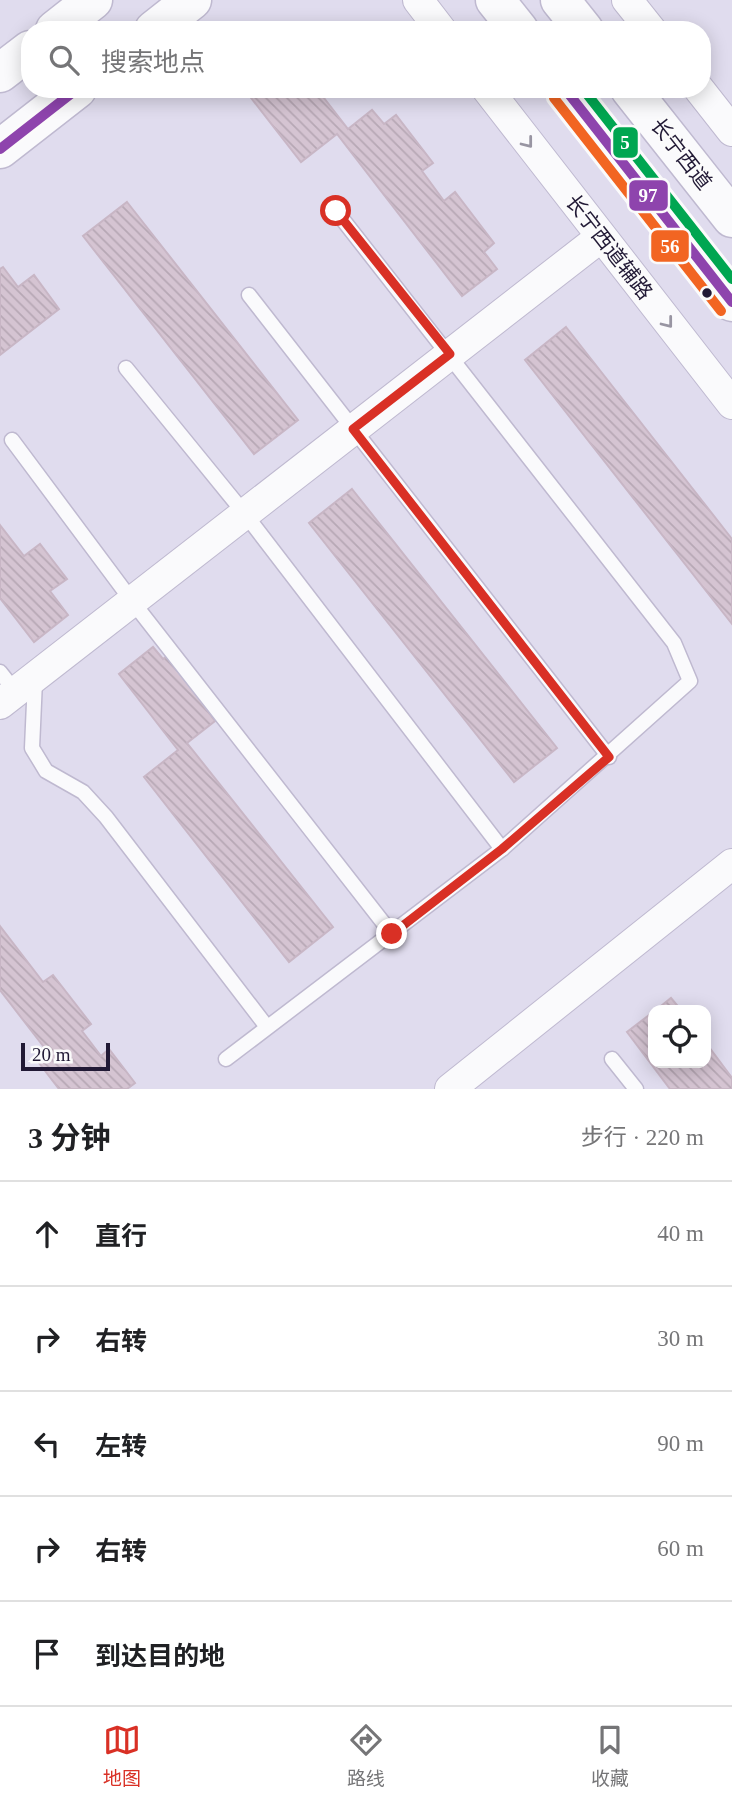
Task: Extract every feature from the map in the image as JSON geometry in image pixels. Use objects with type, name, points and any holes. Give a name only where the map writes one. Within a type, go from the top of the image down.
[{"type":"main road","points":[[66,21],[93,0]]},
{"type":"main road","points":[[165,21],[192,0]]},
{"type":"main road","points":[[495,0],[512,21]]},
{"type":"main road","points":[[560,0],[577,21]]},
{"type":"main road","points":[[0,73],[21,57]]},
{"type":"main road","points":[[0,149],[65,98]]},
{"type":"main road","points":[[572,98],[732,302]]},
{"type":"main road","name":"长宁西道","points":[[638,98],[732,218]]},
{"type":"street","points":[[418,0],[434,21]]},
{"type":"street","points":[[627,0],[644,21]]},
{"type":"street","name":"长宁西道辅路","points":[[494,98],[732,404]]},
{"type":"street","points":[[706,98],[732,131]]},
{"type":"street","points":[[13,686],[132,601],[601,237]]},
{"type":"street","points":[[450,1089],[732,864]]},
{"type":"lane","points":[[226,1059],[502,849],[609,757],[690,681],[674,643],[336,211]]},
{"type":"lane","points":[[249,295],[609,757]]},
{"type":"lane","points":[[126,368],[245,514],[502,849]]},
{"type":"lane","points":[[12,440],[132,601],[392,934]]},
{"type":"lane","points":[[13,686],[32,748],[46,771],[83,792],[106,817],[267,1027]]},
{"type":"lane","points":[[612,1059],[636,1089]]},
{"type":"building","points":[[251,98],[324,98],[348,129],[372,110],[384,124],[396,115],[433,163],[422,171],[444,201],[455,192],[494,243],[484,252],[497,269],[462,296],[337,134],[301,162]]},
{"type":"building","points":[[127,202],[298,420],[254,454],[83,236]]},
{"type":"building","points":[[3,267],[18,287],[34,275],[59,309],[0,355],[0,269]]},
{"type":"building","points":[[566,327],[732,539],[732,624],[525,360]]},
{"type":"building","points":[[352,489],[557,748],[514,782],[309,523]]},
{"type":"building","points":[[0,525],[24,556],[40,544],[67,579],[50,591],[68,615],[34,642],[0,598]]},
{"type":"building","points":[[153,647],[163,659],[176,649],[213,697],[203,705],[215,721],[187,743],[333,927],[289,962],[144,777],[178,750],[119,674]]},
{"type":"building","points":[[0,926],[43,982],[53,975],[91,1024],[82,1031],[101,1056],[109,1049],[135,1083],[127,1089],[59,1089],[39,1063],[50,1055],[0,990]]},
{"type":"building","points":[[671,998],[677,1005],[662,1005]]},
{"type":"building","points":[[648,1016],[648,1060],[627,1032]]},
{"type":"building","points":[[711,1050],[732,1078],[732,1089],[670,1089],[654,1068],[711,1068]]},
{"type":"transit line","name":"97","points":[[0,149],[65,98]]},
{"type":"transit line","name":"56","points":[[554,98],[721,311]]},
{"type":"transit line","name":"97","points":[[572,98],[732,302]]},
{"type":"transit line","name":"5","points":[[590,98],[732,279]]},
{"type":"route","points":[[336,211],[450,354],[353,429],[609,757],[502,849],[392,934]]}]
